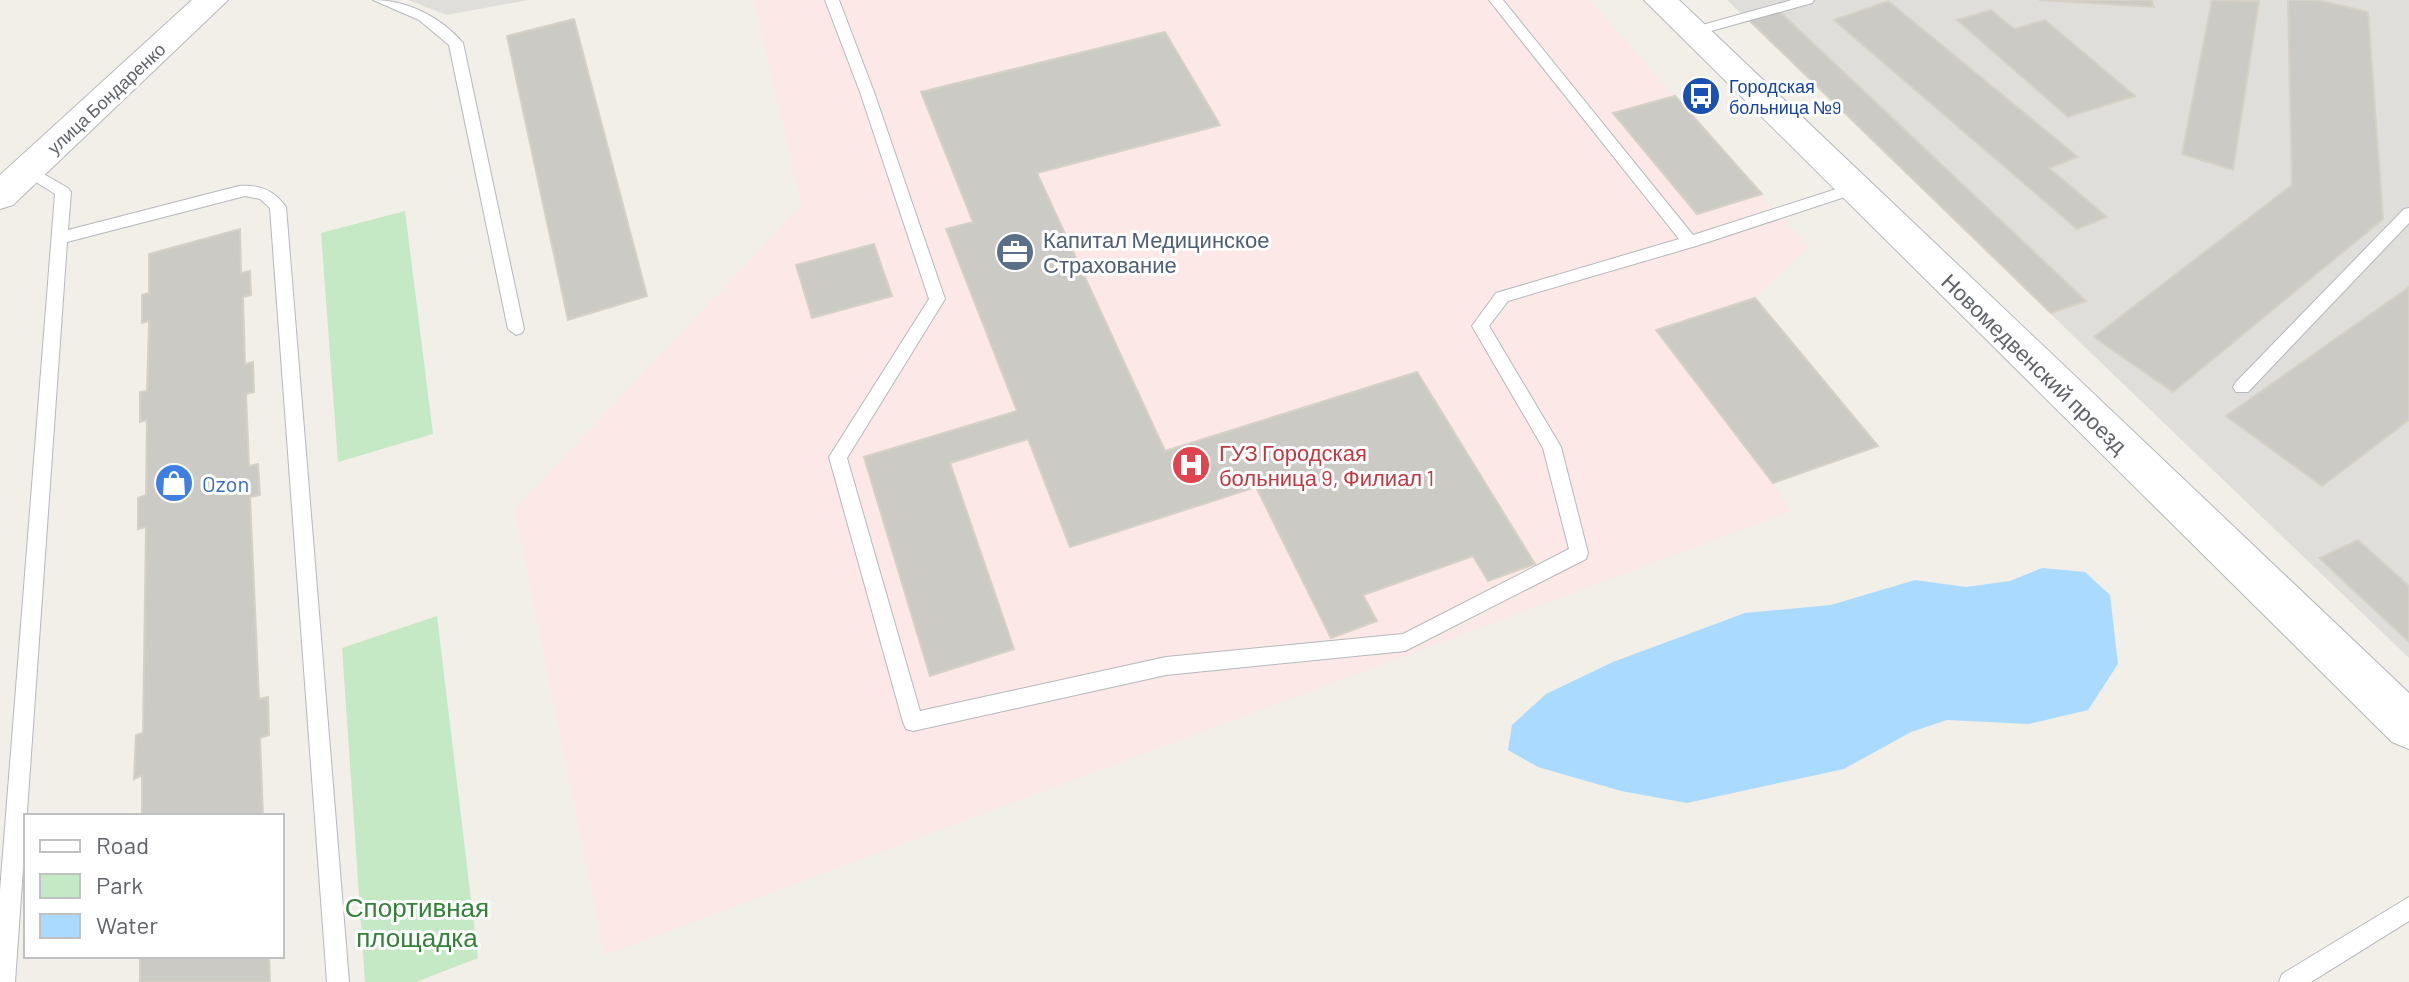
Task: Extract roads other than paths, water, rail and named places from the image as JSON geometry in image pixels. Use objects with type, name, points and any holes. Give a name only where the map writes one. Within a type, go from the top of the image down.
[{"type":"street","name":"улица Бондаренко","points":[[0,196],[212,0]]},
{"type":"street","name":"Новомедвенский проезд","points":[[1660,0],[2409,726]]},
{"type":"lane","points":[[380,0],[424,17],[456,43],[516,329]]},
{"type":"lane","points":[[832,0],[867,92],[937,299],[838,457],[913,722],[1166,666],[1405,642],[1579,553],[1552,447],[1480,326],[1502,297],[1690,242],[1855,188]]},
{"type":"lane","points":[[1496,0],[1690,242]]},
{"type":"lane","points":[[1693,32],[1807,0]]},
{"type":"lane","points":[[4,982],[63,192],[28,170]]},
{"type":"lane","points":[[60,238],[239,191],[267,194],[278,207],[338,982]]},
{"type":"lane","points":[[2242,387],[2409,213]]},
{"type":"lane","points":[[2290,982],[2409,908]]},
{"type":"water","points":[[2042,568],[2085,572],[2110,595],[2118,664],[2088,710],[2029,724],[1947,720],[1911,732],[1844,769],[1687,803],[1621,791],[1538,767],[1508,750],[1512,725],[1546,694],[1613,662],[1745,613],[1831,605],[1915,580],[1966,587],[2010,581]]},
{"type":"place","name":"Городская больница №9","points":[[1701,96]]},
{"type":"place","name":"Капитал Медицинское Страхование","points":[[1015,252]]},
{"type":"place","name":"ГУЗ Городская больница 9, Филиал 1","points":[[1191,465]]},
{"type":"place","name":"Ozon","points":[[174,483]]},
{"type":"park label","name":"Спортивная площадка","points":[[417,921]]}]
